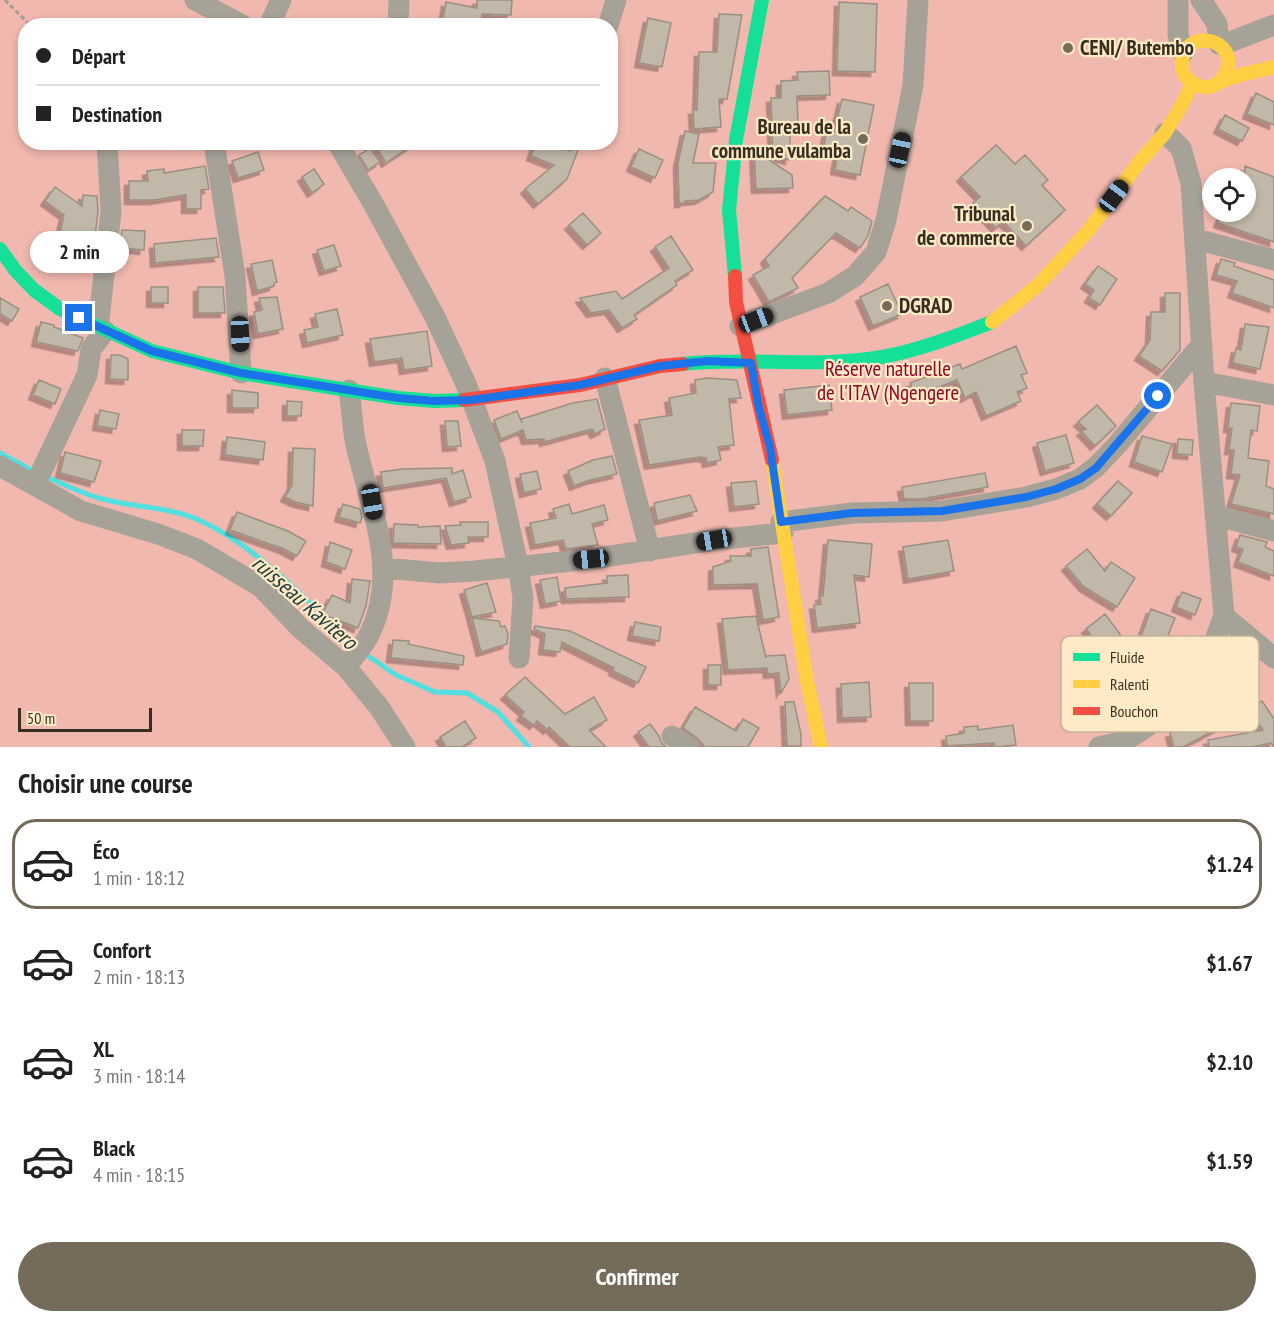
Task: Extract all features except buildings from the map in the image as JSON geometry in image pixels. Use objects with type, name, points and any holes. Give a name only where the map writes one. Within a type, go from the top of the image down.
[{"type":"street","points":[[195,0],[229,18]]},
{"type":"street","points":[[272,18],[280,0]]},
{"type":"street","points":[[398,18],[399,0]]},
{"type":"street","points":[[610,18],[616,0]]},
{"type":"street","points":[[762,0],[736,140],[729,210],[735,302],[770,447],[807,681],[821,747]]},
{"type":"street","points":[[740,326],[828,293],[855,276],[876,252],[886,220],[913,86],[918,0]]},
{"type":"street","points":[[1178,0],[1178,36],[1183,52],[1181,66],[1183,73],[1192,83],[1207,87],[1274,65]]},
{"type":"street","points":[[1201,0],[1217,24],[1222,46],[1229,62],[1226,75],[1221,81]]},
{"type":"street","points":[[1222,46],[1274,25]]},
{"type":"street","points":[[1183,52],[1199,40],[1206,39],[1274,65]]},
{"type":"street","points":[[0,252],[34,290],[60,309],[152,351],[241,373],[410,399],[471,400],[580,385],[660,366],[881,357],[942,342],[995,321],[1037,286],[1088,231],[1140,161],[1165,133],[1192,83]]},
{"type":"street","points":[[1165,133],[1181,148],[1191,183],[1204,382],[1224,616],[1216,636]]},
{"type":"street","points":[[35,484],[87,375],[91,349],[102,329],[111,211],[107,150]]},
{"type":"street","points":[[215,150],[236,276],[241,373]]},
{"type":"street","points":[[341,150],[374,205],[435,317],[466,384],[495,461],[519,566],[523,598],[519,658]]},
{"type":"street","points":[[1196,239],[1274,260]]},
{"type":"street","points":[[384,568],[440,573],[650,551],[852,513],[942,511],[1026,497],[1056,489],[1080,479],[1096,468],[1202,344]]},
{"type":"street","points":[[605,378],[650,551]]},
{"type":"street","points":[[1204,382],[1274,395]]},
{"type":"street","points":[[346,667],[370,634],[381,602],[384,568],[372,502],[355,443],[349,390]]},
{"type":"street","points":[[0,466],[81,511],[158,534],[197,549],[261,587],[300,628],[346,667],[379,707],[405,747]]},
{"type":"street","points":[[1215,515],[1274,531]]},
{"type":"street","points":[[1224,616],[1248,636]]},
{"type":"street","points":[[1259,645],[1274,658]]},
{"type":"street","points":[[1099,747],[1123,741],[1137,732]]},
{"type":"path","points":[[5,0],[23,18]]},
{"type":"green space","name":"Réserve naturelle de l'ITAV (Ngengere","points":[[0,0],[1274,0],[1274,747],[0,747]]},
{"type":"waterway","name":"ruisseau Kavitero","points":[[0,453],[35,472]]},
{"type":"waterway","name":"ruisseau Kavitero","points":[[44,476],[99,498],[189,516],[222,532],[283,578],[357,647]]},
{"type":"waterway","name":"ruisseau Kavitero","points":[[364,653],[396,675],[435,692],[467,693],[498,712],[529,747]]},
{"type":"traffic: fast","points":[[735,276],[729,210],[736,140],[762,0]]},
{"type":"traffic: fast","points":[[0,249],[15,270],[34,290],[60,309],[152,351],[241,373],[398,398],[434,401],[464,400]]},
{"type":"traffic: fast","points":[[683,364],[833,362],[882,357],[924,347],[992,322]]},
{"type":"traffic: slow","points":[[1221,81],[1228,64],[1227,55],[1222,48],[1216,43],[1207,41],[1199,41],[1191,45],[1185,51],[1182,68],[1189,80],[1199,86],[1210,86],[1237,76],[1274,67]]},
{"type":"traffic: slow","points":[[992,322],[1037,286],[1088,231],[1140,161],[1165,133],[1192,83]]},
{"type":"traffic: slow","points":[[772,460],[807,681],[821,747]]},
{"type":"traffic: jam","points":[[735,276],[736,302],[772,460]]},
{"type":"traffic: jam","points":[[464,400],[580,385],[660,366],[683,364]]},
{"type":"place","name":"CENI/ Butembo","points":[[1068,48]]},
{"type":"place","name":"Bureau de la commune vulamba","points":[[863,139]]},
{"type":"place","name":"Tribunal de commerce","points":[[1027,226]]},
{"type":"place","name":"DGRAD","points":[[887,306]]},
{"type":"route","points":[[79,318],[152,351],[241,373],[398,398],[434,401],[471,400],[580,385],[660,366],[707,361],[751,363],[759,408],[770,447],[781,522],[852,513],[942,511],[1026,497],[1056,489],[1080,479],[1096,468],[1158,396]]}]
